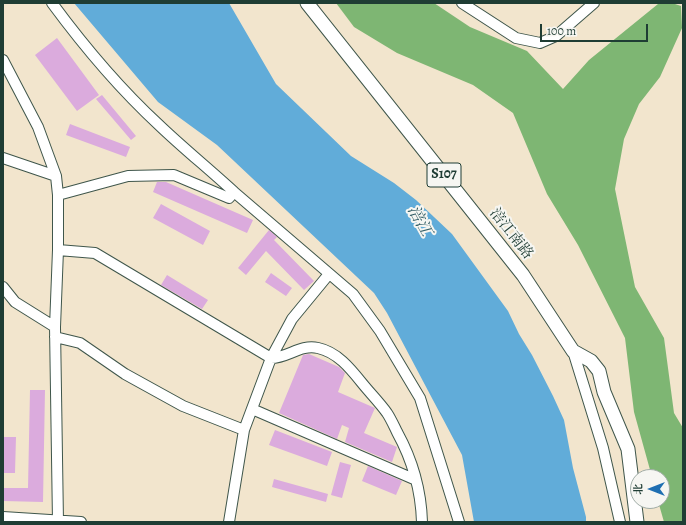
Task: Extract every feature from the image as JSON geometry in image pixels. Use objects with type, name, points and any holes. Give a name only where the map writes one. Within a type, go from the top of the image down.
[{"type":"main road","name":"涪江南路","points":[[307,3],[523,275],[573,351]]},
{"type":"main road","name":"S107","points":[[573,351],[591,361],[599,371],[604,392],[628,449],[636,522]]},
{"type":"street","points":[[52,3],[95,57],[158,124],[234,192],[353,294],[380,331],[420,398],[459,522]]},
{"type":"street","points":[[462,3],[516,38],[540,43],[556,36],[594,3]]},
{"type":"street","points":[[3,60],[38,128],[56,176],[58,196],[58,250],[55,332],[58,522]]},
{"type":"street","points":[[3,158],[56,176]]},
{"type":"street","points":[[58,196],[128,176],[174,175],[229,198],[234,192]]},
{"type":"street","points":[[58,250],[95,253],[271,358],[280,358],[288,355],[294,350],[317,348],[328,352],[345,363],[387,413],[408,453],[419,488],[422,522]]},
{"type":"street","points":[[228,522],[244,430],[271,358],[292,319],[329,274]]},
{"type":"street","points":[[3,287],[15,302],[55,332],[80,343],[125,374],[183,406],[244,430]]},
{"type":"street","name":"涪江南路","points":[[573,351],[603,448],[620,522]]},
{"type":"street","points":[[252,409],[416,480]]},
{"type":"street","points":[[3,517],[58,522],[81,522]]},
{"type":"green space","points":[[336,3],[434,3],[470,27],[527,51],[563,89],[589,60],[658,4],[672,3],[681,6],[682,28],[660,77],[639,104],[624,139],[615,189],[635,287],[664,338],[674,413],[683,428],[683,522],[664,522],[660,509],[670,509],[670,469],[650,469],[634,412],[625,338],[578,245],[547,194],[513,113],[473,85],[397,53],[354,27]]},
{"type":"water","name":"涪江","points":[[74,3],[229,3],[276,84],[351,156],[394,183],[416,200],[452,234],[508,311],[519,334],[532,355],[564,420],[573,468],[586,522],[474,522],[462,455],[387,313],[374,293],[217,145],[158,102]]},
{"type":"building","points":[[57,38],[99,95],[77,111],[35,55]]},
{"type":"building","points":[[102,95],[136,136],[131,140],[96,99]]},
{"type":"building","points":[[70,124],[130,147],[126,157],[66,135]]},
{"type":"building","points":[[157,182],[166,182],[253,220],[247,233],[153,192]]},
{"type":"building","points":[[161,204],[210,231],[203,245],[153,218]]},
{"type":"building","points":[[269,230],[277,237],[274,240],[314,281],[304,290],[266,251],[246,275],[238,268]]},
{"type":"building","points":[[271,273],[292,288],[286,296],[265,282]]},
{"type":"building","points":[[167,275],[208,300],[202,309],[161,285]]},
{"type":"building","points":[[309,354],[339,367],[345,373],[338,392],[375,408],[364,433],[397,447],[392,462],[345,442],[349,428],[342,425],[337,439],[279,413],[303,355]]},
{"type":"building","points":[[30,390],[45,390],[43,502],[3,501],[3,488],[28,488]]},
{"type":"building","points":[[275,430],[332,452],[327,466],[269,445]]},
{"type":"building","points":[[4,437],[16,437],[15,473],[3,473]]},
{"type":"building","points":[[340,462],[351,465],[342,498],[331,495]]},
{"type":"building","points":[[368,466],[402,481],[396,495],[362,481]]},
{"type":"building","points":[[274,479],[328,494],[326,502],[272,487]]}]
